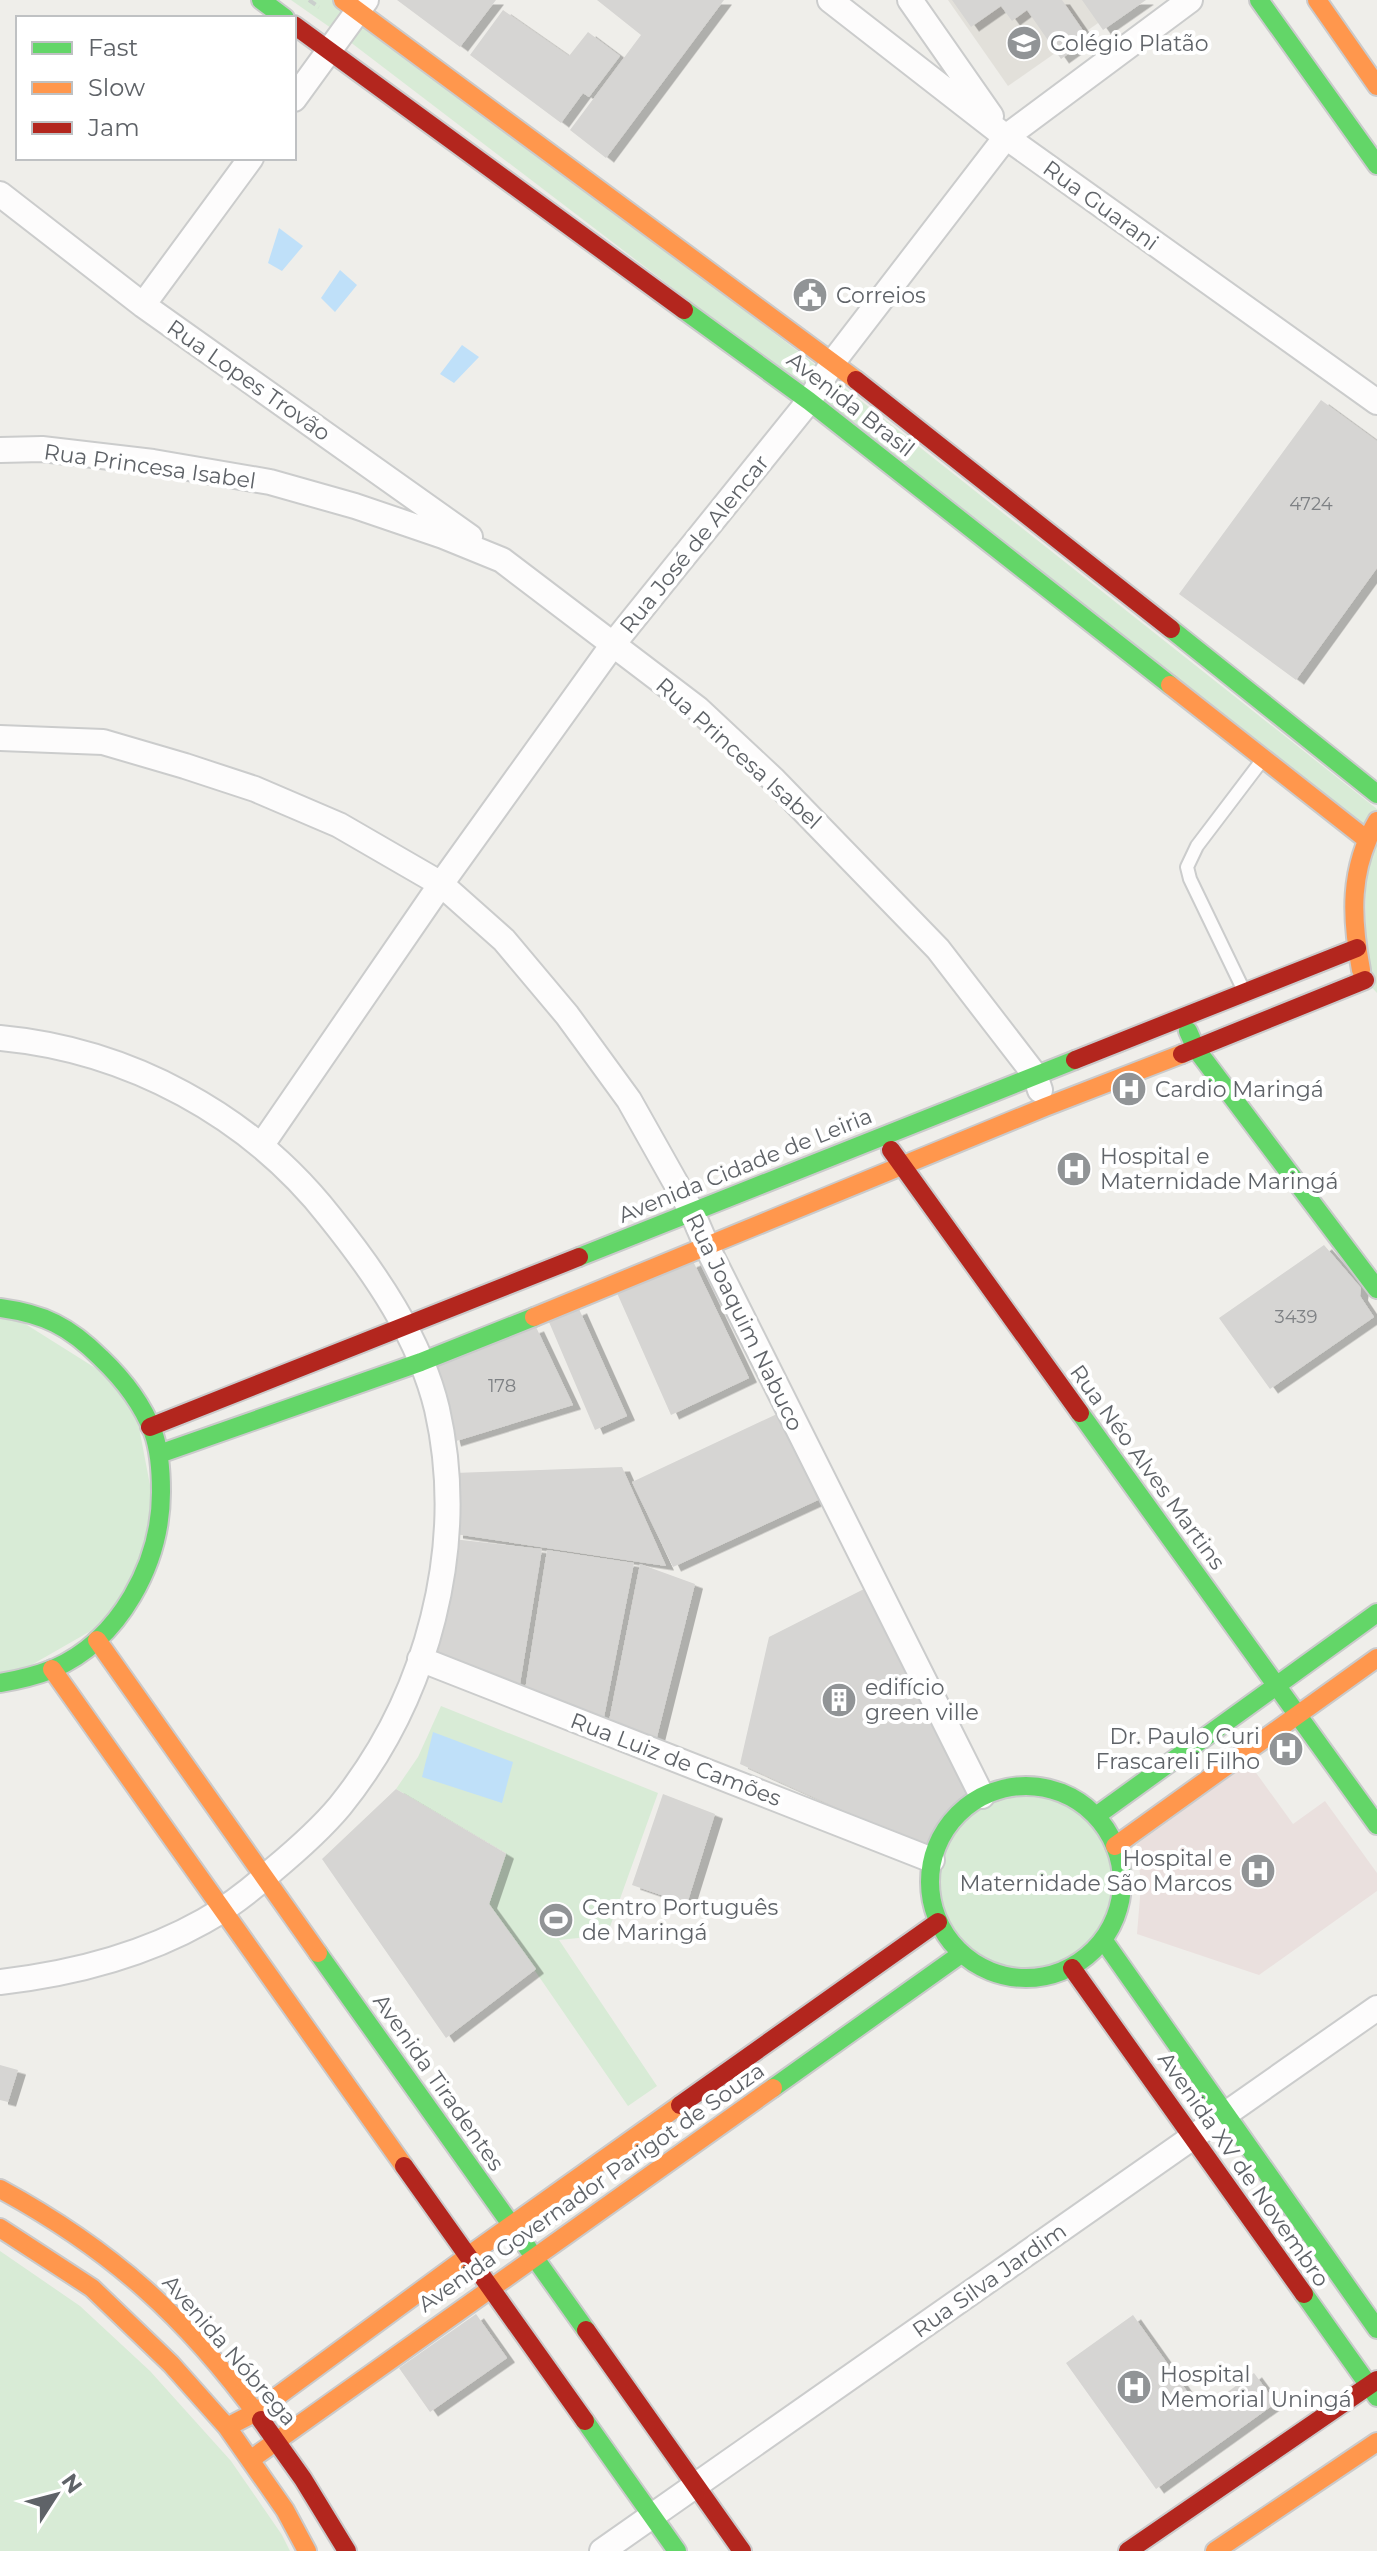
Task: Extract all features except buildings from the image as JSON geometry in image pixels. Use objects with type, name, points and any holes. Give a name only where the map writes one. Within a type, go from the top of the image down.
[{"type":"main road","points":[[261,0],[282,16]]},
{"type":"main road","points":[[1259,0],[1376,162]]},
{"type":"main road","points":[[1317,0],[1377,86]]},
{"type":"main road","name":"Avenida Brasil","points":[[356,4],[833,362],[1026,512],[1377,794]]},
{"type":"main road","name":"Avenida Brasil","points":[[296,26],[809,401],[1366,839]]},
{"type":"main road","points":[[159,1454],[421,1362],[1045,1107],[1371,986],[1357,948],[1351,913],[1353,877],[1366,839],[1377,821]]},
{"type":"main road","name":"Avenida Cidade de Leiria","points":[[150,1427],[1357,948]]},
{"type":"main road","points":[[1182,1017],[1196,1049],[1377,1289]]},
{"type":"main road","name":"Rua Néo Alves Martins","points":[[882,1136],[1377,1825]]},
{"type":"main road","points":[[0,1308],[30,1312],[87,1343],[132,1391],[159,1454],[159,1532],[142,1582],[122,1613],[97,1640],[52,1669],[14,1682],[0,1683]]},
{"type":"main road","points":[[1096,1816],[1377,1613]]},
{"type":"main road","name":"Avenida Tiradentes","points":[[97,1640],[742,2551]]},
{"type":"main road","points":[[1115,1846],[1377,1658]]},
{"type":"main road","points":[[52,1669],[677,2551]]},
{"type":"main road","points":[[1021,1785],[1062,1792],[1096,1816],[1121,1861],[1122,1895],[1113,1927],[1104,1941],[1072,1968],[1050,1976],[1027,1979],[1004,1977],[982,1968],[961,1954],[938,1922],[929,1880],[939,1840],[964,1807],[982,1796],[1021,1785]]},
{"type":"main road","name":"Avenida Governador Parigot de Souza","points":[[227,2427],[256,2412],[468,2256],[938,1922]]},
{"type":"main road","name":"Avenida XV de Novembro","points":[[1104,1941],[1377,2329]]},
{"type":"main road","name":"Avenida Governador Parigot de Souza","points":[[250,2460],[961,1954]]},
{"type":"main road","name":"Avenida XV de Novembro","points":[[1072,1968],[1374,2387]]},
{"type":"main road","name":"Avenida Nóbrega","points":[[0,2189],[83,2239],[141,2283],[256,2412],[315,2497],[347,2551]]},
{"type":"main road","points":[[0,2228],[92,2288],[171,2364],[227,2427],[285,2510],[307,2551]]},
{"type":"main road","points":[[1128,2551],[1142,2545],[1374,2387]]},
{"type":"main road","points":[[1215,2551],[1377,2442]]},
{"type":"street","name":"Rua Guarani","points":[[830,0],[1006,137],[1377,402]]},
{"type":"street","points":[[910,0],[1006,137]]},
{"type":"street","name":"Rua José de Alencar","points":[[261,1146],[441,884],[614,643],[809,401],[833,362],[1006,137],[1190,0]]},
{"type":"street","points":[[296,96],[329,51],[356,4]]},
{"type":"street","points":[[143,305],[250,160]]},
{"type":"street","name":"Rua Lopes Trovão","points":[[0,194],[143,305],[502,560]]},
{"type":"street","name":"Rua Princesa Isabel","points":[[0,450],[42,449],[153,462],[270,482],[370,511],[502,560],[698,709],[774,780],[938,949],[1035,1075]]},
{"type":"street","name":"Rua Joaquim Nabuco","points":[[0,738],[103,742],[255,789],[339,825],[441,884],[504,940],[567,1015],[629,1100],[692,1212],[982,1796]]},
{"type":"street","points":[[0,1038],[40,1043],[133,1070],[211,1109],[261,1146],[312,1193],[353,1245],[405,1326],[421,1362],[436,1408],[444,1456],[447,1528],[436,1605],[409,1692],[359,1781],[307,1841],[223,1910],[201,1923],[126,1955],[77,1970],[0,1982]]},
{"type":"street","points":[[1035,1075],[1045,1107]]},
{"type":"street","name":"Rua Luiz de Camões","points":[[420,1659],[932,1860]]},
{"type":"street","name":"Rua Silva Jardim","points":[[602,2551],[1377,2008]]},
{"type":"lane","points":[[1245,992],[1187,867],[1197,846],[1263,759]]},
{"type":"shaded area","name":"Colégio Platão","points":[[948,0],[1131,0],[1008,86]]},
{"type":"shaded area","name":"Hospital e Maternidade São Marcos","points":[[1249,1763],[1293,1824],[1325,1801],[1377,1873],[1377,1891],[1259,1975],[1137,1934],[1141,1885],[1137,1844]]},
{"type":"green space","points":[[291,0],[342,0],[826,373],[1377,809],[1377,993],[1365,980],[1366,839],[813,395]]},
{"type":"green space","points":[[0,1308],[132,1391],[159,1532],[122,1613],[0,1683]]},
{"type":"green space","name":"Centro Português de Maringá","points":[[441,1706],[658,1793],[607,1935],[559,1940],[657,2086],[628,2106],[489,1904],[506,1853],[396,1789],[418,1757]]},
{"type":"green space","points":[[1026,1786],[1045,1787],[1063,1793],[1094,1814],[1115,1845],[1121,1863],[1121,1901],[1115,1919],[1094,1950],[1063,1971],[1045,1977],[1026,1978],[1007,1977],[989,1971],[958,1950],[937,1919],[931,1901],[930,1882],[931,1863],[937,1845],[958,1814],[989,1793],[1007,1787]]},
{"type":"green space","points":[[0,2251],[80,2306],[150,2371],[231,2461],[290,2551],[0,2551]]},
{"type":"water","points":[[279,228],[303,246],[282,271],[268,263]]},
{"type":"water","points":[[340,270],[357,285],[335,312],[321,298]]},
{"type":"water","points":[[462,345],[479,357],[454,383],[440,374]]},
{"type":"water","points":[[433,1732],[513,1762],[502,1803],[422,1777]]},
{"type":"traffic: fast","points":[[261,0],[282,16]]},
{"type":"traffic: fast","points":[[1259,0],[1377,165]]},
{"type":"traffic: fast","points":[[684,310],[809,401],[1170,685]]},
{"type":"traffic: fast","points":[[1171,629],[1377,794]]},
{"type":"traffic: fast","points":[[1188,1031],[1196,1049],[1377,1289]]},
{"type":"traffic: fast","points":[[579,1257],[1075,1060]]},
{"type":"traffic: fast","points":[[0,1308],[55,1323],[89,1347],[117,1374],[149,1421],[160,1462],[161,1492],[154,1546],[132,1596],[117,1619],[77,1656],[53,1669],[0,1683]]},
{"type":"traffic: fast","points":[[159,1454],[421,1362],[534,1317]]},
{"type":"traffic: fast","points":[[1080,1413],[1377,1825]]},
{"type":"traffic: fast","points":[[1096,1816],[1377,1613]]},
{"type":"traffic: fast","points":[[1026,1786],[1045,1787],[1063,1793],[1094,1814],[1115,1845],[1121,1863],[1122,1882],[1121,1901],[1115,1919],[1094,1950],[1063,1971],[1045,1977],[1026,1978],[1007,1977],[989,1971],[958,1950],[937,1919],[931,1901],[930,1882],[931,1863],[937,1845],[958,1814],[989,1793],[1007,1787],[1026,1786]]},
{"type":"traffic: fast","points":[[1104,1941],[1377,2329]]},
{"type":"traffic: fast","points":[[318,1953],[586,2330]]},
{"type":"traffic: fast","points":[[773,2088],[961,1954]]},
{"type":"traffic: fast","points":[[1304,2294],[1377,2397]]},
{"type":"traffic: fast","points":[[585,2421],[677,2551]]},
{"type":"traffic: slow","points":[[343,0],[856,380]]},
{"type":"traffic: slow","points":[[1317,0],[1377,86]]},
{"type":"traffic: slow","points":[[1170,685],[1366,839]]},
{"type":"traffic: slow","points":[[1361,970],[1354,912],[1357,875],[1361,857],[1377,821]]},
{"type":"traffic: slow","points":[[534,1317],[1045,1107],[1182,1054]]},
{"type":"traffic: slow","points":[[97,1640],[318,1953]]},
{"type":"traffic: slow","points":[[1115,1846],[1377,1658]]},
{"type":"traffic: slow","points":[[52,1669],[404,2166]]},
{"type":"traffic: slow","points":[[250,2460],[773,2088]]},
{"type":"traffic: slow","points":[[227,2427],[256,2412],[680,2105]]},
{"type":"traffic: slow","points":[[0,2189],[77,2236],[144,2289],[204,2349],[261,2420]]},
{"type":"traffic: slow","points":[[0,2228],[92,2288],[171,2364],[227,2427],[285,2510],[307,2551]]},
{"type":"traffic: slow","points":[[1215,2551],[1377,2442]]},
{"type":"traffic: jam","points":[[296,26],[684,310]]},
{"type":"traffic: jam","points":[[856,380],[1171,629]]},
{"type":"traffic: jam","points":[[1075,1060],[1357,948]]},
{"type":"traffic: jam","points":[[1182,1054],[1365,980]]},
{"type":"traffic: jam","points":[[891,1150],[1080,1413]]},
{"type":"traffic: jam","points":[[150,1427],[579,1257]]},
{"type":"traffic: jam","points":[[680,2105],[938,1922]]},
{"type":"traffic: jam","points":[[1072,1968],[1304,2294]]},
{"type":"traffic: jam","points":[[404,2166],[585,2421]]},
{"type":"traffic: jam","points":[[586,2330],[742,2551]]},
{"type":"traffic: jam","points":[[1128,2551],[1377,2380]]},
{"type":"traffic: jam","points":[[261,2420],[303,2479],[347,2551]]},
{"type":"place","name":"Colégio Platão","points":[[1024,43]]},
{"type":"place","name":"Correios","points":[[810,295]]},
{"type":"place","name":"Cardio Maringá","points":[[1129,1089]]},
{"type":"place","name":"Hospital e Maternidade Maringá","points":[[1074,1169]]},
{"type":"place","name":"edifício green ville","points":[[839,1700]]},
{"type":"place","name":"Dr. Paulo Curi Frascareli Filho","points":[[1286,1749]]},
{"type":"place","name":"Hospital e Maternidade São Marcos","points":[[1258,1871]]},
{"type":"place","name":"Centro Português de Maringá","points":[[556,1920]]},
{"type":"place","name":"Hospital Memorial Uningá","points":[[1134,2387]]}]
